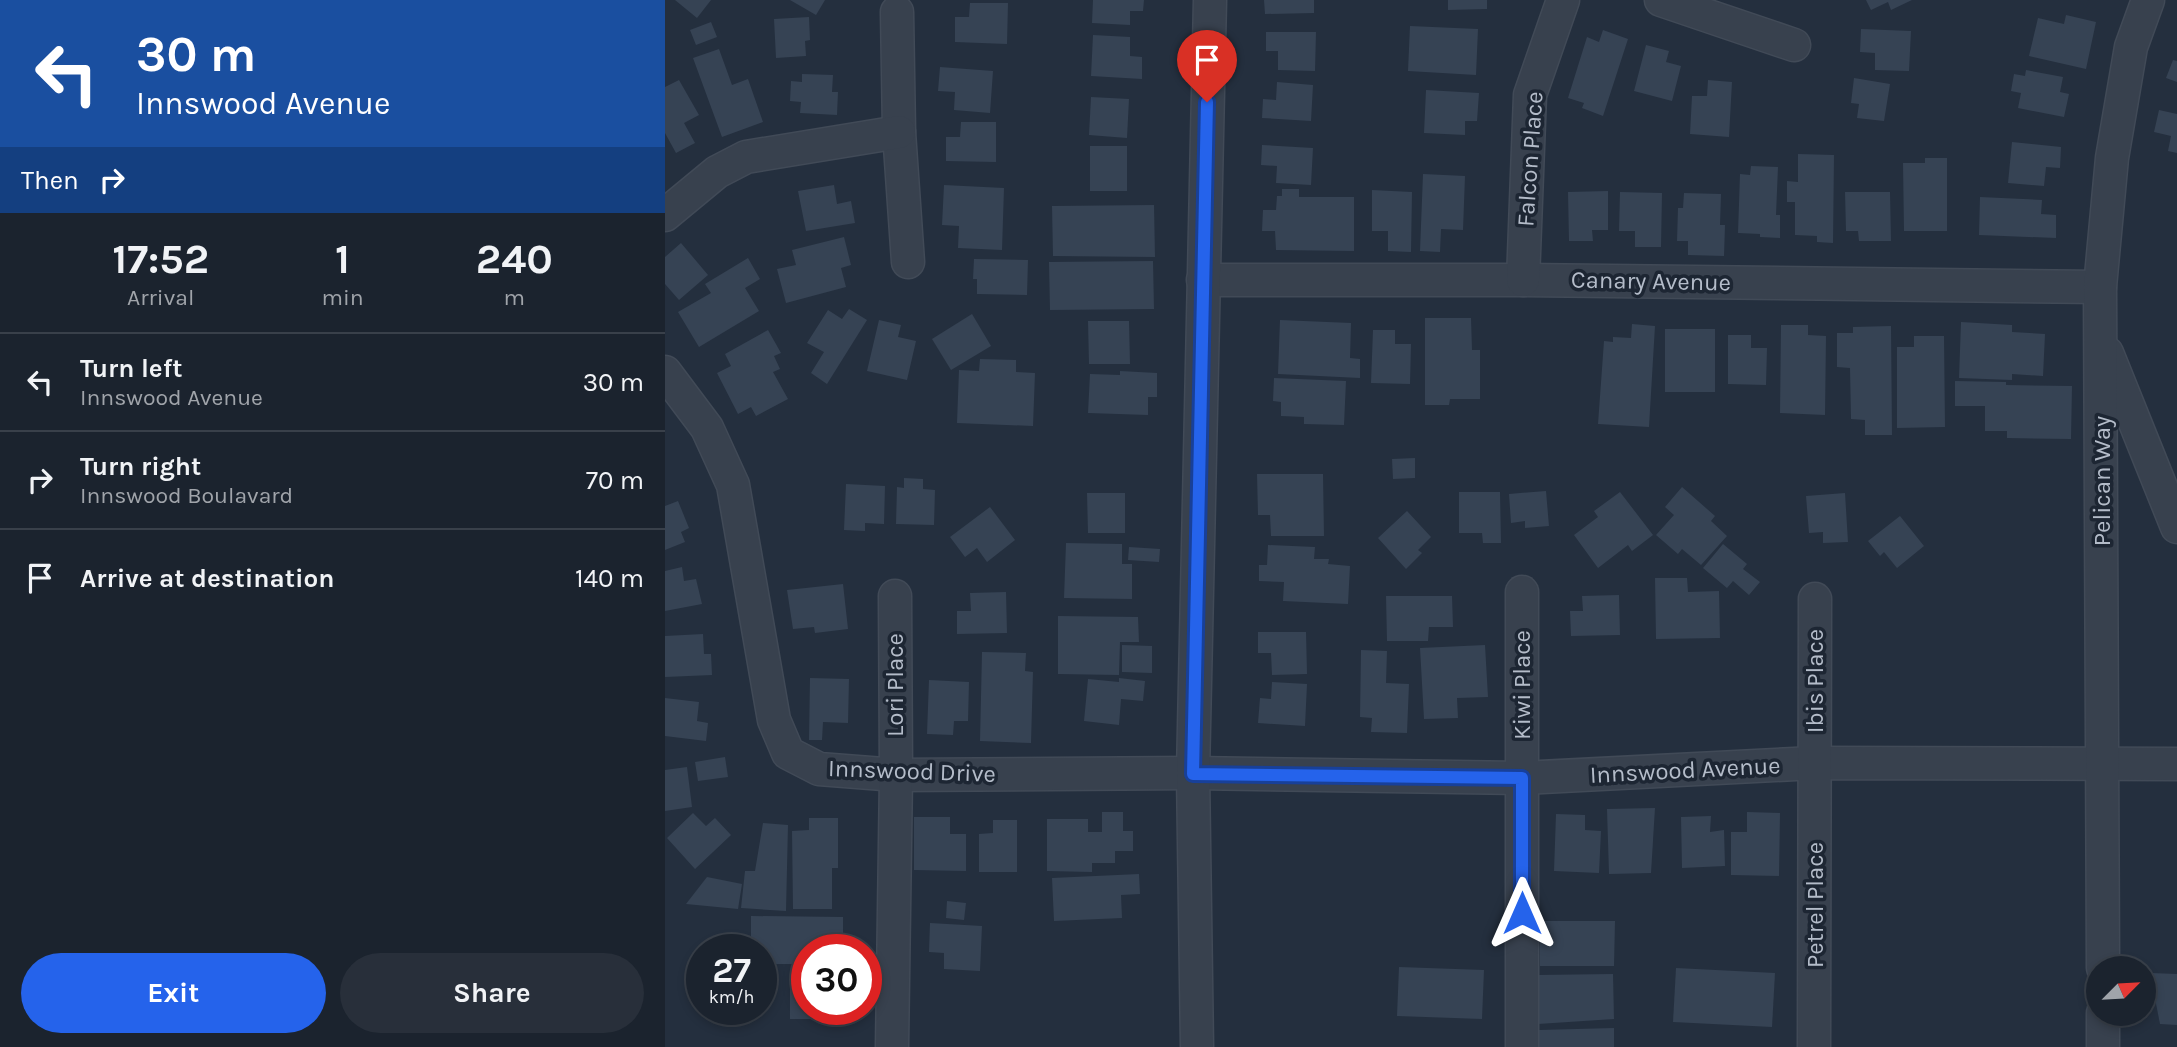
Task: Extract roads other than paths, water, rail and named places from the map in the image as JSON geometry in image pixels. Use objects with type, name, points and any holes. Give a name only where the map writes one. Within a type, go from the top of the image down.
[{"type":"street","points":[[1197,1047],[1193,774],[1210,0]]},
{"type":"street","name":"Falcon Place","points":[[1523,280],[1530,95],[1563,0]]},
{"type":"street","points":[[1661,0],[1794,45]]},
{"type":"street","name":"Pelican Way","points":[[2103,956],[2100,287],[2112,158],[2131,47],[2148,0]]},
{"type":"street","points":[[897,12],[899,132],[908,262]]},
{"type":"street","points":[[665,215],[717,172],[746,157],[899,132]]},
{"type":"street","name":"Canary Avenue","points":[[1203,280],[1523,280],[2100,287]]},
{"type":"street","points":[[2101,338],[2177,527]]},
{"type":"street","name":"Innswood Drive","points":[[665,372],[707,428],[733,485],[774,720],[788,753],[819,769],[896,775],[1193,774]]},
{"type":"street","name":"Kiwi Place","points":[[1521,592],[1522,1047]]},
{"type":"street","name":"Lori Place","points":[[892,1047],[896,775],[895,596]]},
{"type":"street","name":"Ibis Place","points":[[1815,598],[1815,763]]},
{"type":"street","name":"Innswood Avenue","points":[[1193,774],[1522,778],[1815,763],[2177,764]]},
{"type":"street","name":"Petrel Place","points":[[1814,1047],[1815,763]]},
{"type":"street","points":[[2103,1026],[2103,1047]]}]
